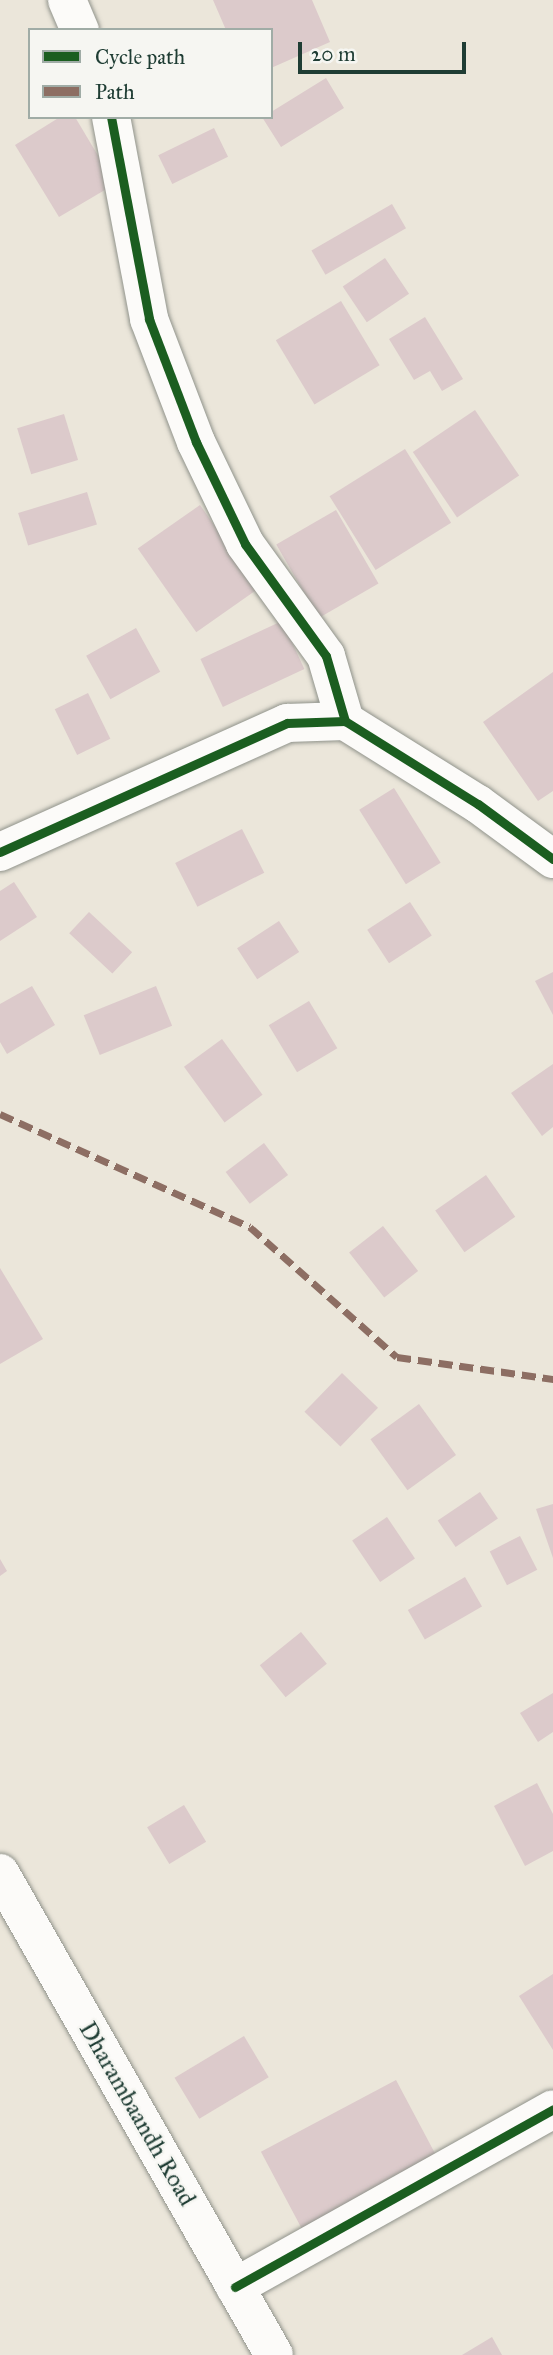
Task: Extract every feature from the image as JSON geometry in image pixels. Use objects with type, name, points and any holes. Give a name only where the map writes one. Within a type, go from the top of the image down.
[{"type":"street","points":[[67,0],[79,28]]},
{"type":"street","points":[[111,119],[149,319],[196,442],[245,544],[326,656],[345,721]]},
{"type":"street","points":[[0,852],[287,723],[345,721],[478,804],[553,859]]},
{"type":"street","name":"Dharambaandh Road","points":[[0,1873],[274,2355]]},
{"type":"street","points":[[235,2287],[553,2109]]},
{"type":"building","points":[[213,0],[312,0],[330,42],[273,67],[273,28],[225,28]]},
{"type":"building","points":[[326,78],[344,108],[281,147],[263,119],[273,119],[273,111]]},
{"type":"building","points":[[57,119],[76,119],[115,184],[59,217],[15,145]]},
{"type":"building","points":[[214,128],[228,157],[172,184],[158,155]]},
{"type":"building","points":[[392,204],[406,228],[325,275],[311,250]]},
{"type":"building","points":[[385,258],[409,294],[367,322],[343,287]]},
{"type":"building","points":[[341,301],[380,365],[314,404],[276,340]]},
{"type":"building","points":[[425,317],[463,379],[442,391],[430,371],[414,380],[389,339]]},
{"type":"building","points":[[475,410],[519,475],[457,517],[413,452]]},
{"type":"building","points":[[64,414],[78,460],[31,474],[17,428]]},
{"type":"building","points":[[405,449],[451,523],[376,570],[330,496]]},
{"type":"building","points":[[87,492],[97,525],[28,546],[18,513]]},
{"type":"building","points":[[200,505],[259,589],[196,632],[138,549]]},
{"type":"building","points":[[336,510],[378,584],[319,618],[276,544]]},
{"type":"building","points":[[282,621],[304,669],[223,707],[200,659]]},
{"type":"building","points":[[136,628],[160,672],[110,699],[86,656]]},
{"type":"building","points":[[553,672],[553,791],[538,801],[483,722]]},
{"type":"building","points":[[88,693],[110,739],[77,755],[55,709]]},
{"type":"building","points":[[394,788],[441,863],[406,884],[359,810]]},
{"type":"building","points":[[242,829],[264,873],[197,907],[175,863]]},
{"type":"building","points":[[14,882],[37,917],[0,941],[0,891]]},
{"type":"building","points":[[410,902],[432,936],[389,963],[367,930]]},
{"type":"building","points":[[89,912],[132,952],[112,973],[69,933]]},
{"type":"building","points":[[279,921],[299,952],[257,979],[237,948]]},
{"type":"building","points":[[553,972],[553,1015],[535,981]]},
{"type":"building","points":[[32,986],[55,1025],[7,1054],[0,1042],[0,1004]]},
{"type":"building","points":[[156,986],[172,1026],[100,1055],[84,1015]]},
{"type":"building","points":[[309,1001],[337,1048],[297,1072],[269,1025]]},
{"type":"building","points":[[222,1039],[263,1095],[225,1122],[184,1067]]},
{"type":"building","points":[[553,1064],[553,1127],[542,1136],[511,1093]]},
{"type":"building","points":[[264,1143],[288,1175],[250,1204],[226,1172]]},
{"type":"building","points":[[486,1175],[515,1217],[464,1252],[435,1211]]},
{"type":"building","points":[[383,1226],[418,1271],[384,1297],[349,1252]]},
{"type":"building","points":[[0,1268],[43,1339],[0,1364]]},
{"type":"building","points":[[342,1373],[378,1408],[340,1447],[304,1412]]},
{"type":"building","points":[[419,1404],[456,1455],[407,1490],[370,1439]]},
{"type":"building","points":[[480,1492],[498,1519],[456,1547],[438,1521]]},
{"type":"building","points":[[553,1504],[553,1558],[536,1509]]},
{"type":"building","points":[[387,1517],[415,1558],[380,1582],[352,1540]]},
{"type":"building","points":[[520,1536],[537,1570],[507,1585],[490,1551]]},
{"type":"building","points":[[0,1559],[7,1571],[0,1576]]},
{"type":"building","points":[[465,1577],[482,1606],[425,1639],[408,1610]]},
{"type":"building","points":[[301,1632],[327,1664],[286,1697],[260,1665]]},
{"type":"building","points":[[553,1693],[553,1732],[538,1742],[520,1713]]},
{"type":"building","points":[[537,1783],[553,1814],[553,1851],[525,1866],[494,1806]]},
{"type":"building","points":[[184,1805],[206,1842],[169,1864],[147,1827]]},
{"type":"building","points":[[553,1974],[553,2050],[519,1996]]},
{"type":"building","points":[[244,2036],[269,2077],[199,2119],[175,2078]]},
{"type":"building","points":[[396,2080],[438,2159],[303,2231],[261,2152]]},
{"type":"building","points":[[492,2337],[502,2355],[462,2355]]},
{"type":"marked path","points":[[0,1114],[250,1227],[397,1357],[553,1379]]},
{"type":"cycle path","points":[[111,119],[149,319],[196,442],[245,544],[326,656],[345,721]]},
{"type":"cycle path","points":[[0,852],[287,723],[345,721],[478,804],[553,859]]},
{"type":"cycle path","points":[[235,2287],[553,2109]]}]
